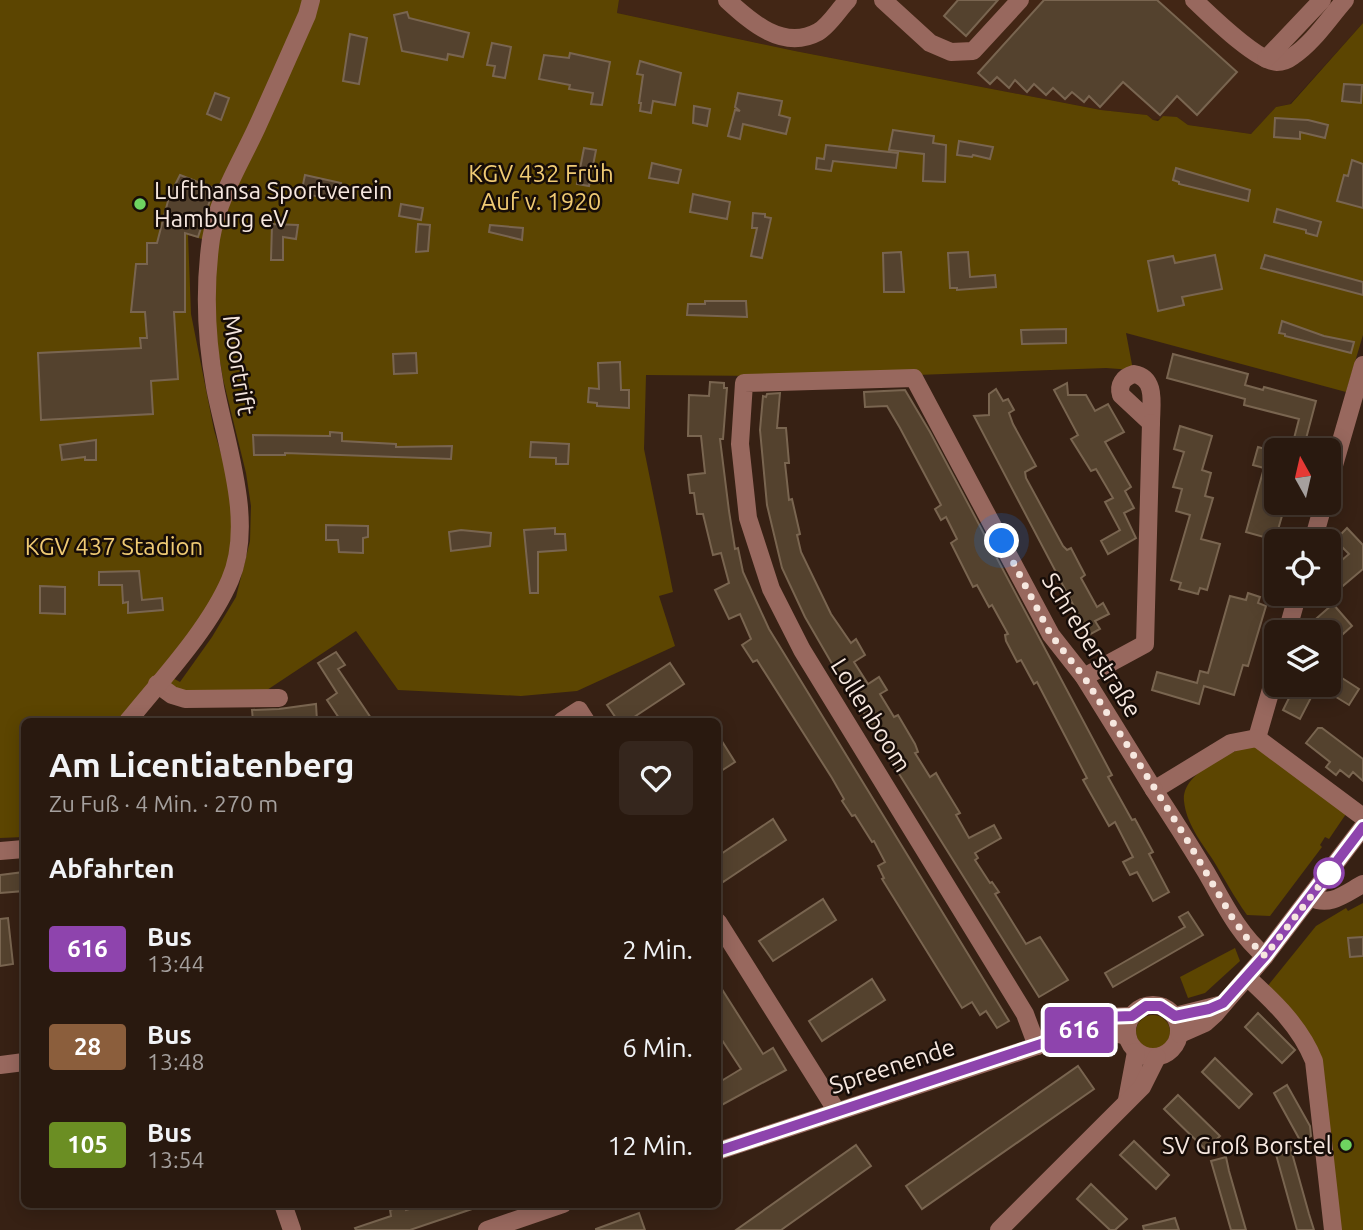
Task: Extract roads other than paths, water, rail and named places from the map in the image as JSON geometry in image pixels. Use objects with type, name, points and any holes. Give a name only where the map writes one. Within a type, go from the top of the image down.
[{"type":"street","name":"Moortrift","points":[[130,718],[216,608],[236,563],[240,539],[235,478],[215,385],[205,313],[212,238],[229,181],[270,99],[311,0]]},
{"type":"street","points":[[727,0],[758,27],[775,35],[798,38],[819,32],[848,0]]},
{"type":"street","points":[[883,0],[930,43],[951,52],[973,51],[1020,0]]},
{"type":"street","points":[[1194,0],[1236,38],[1266,59],[1278,62],[1290,58],[1345,0]]},
{"type":"street","points":[[1266,59],[1322,0]]},
{"type":"street","points":[[1341,441],[1363,365]]},
{"type":"street","name":"Schreberstraße","points":[[744,383],[914,378],[1051,635],[1084,677],[1183,833],[1232,917],[1247,938],[1265,956]]},
{"type":"street","name":"Lollenboom","points":[[744,383],[740,444],[748,518],[771,589],[802,650],[1025,1014],[1037,1046]]},
{"type":"street","points":[[1084,677],[1145,644],[1151,423]]},
{"type":"street","points":[[157,684],[172,695],[186,699],[279,698]]},
{"type":"street","points":[[1257,738],[1269,697]]},
{"type":"street","points":[[567,718],[579,710],[584,718]]},
{"type":"street","points":[[1154,790],[1231,743],[1257,738],[1363,817]]},
{"type":"street","points":[[1180,1034],[1205,1023],[1247,977],[1363,827]]},
{"type":"street","points":[[0,851],[21,849]]},
{"type":"street","points":[[1311,897],[1327,902],[1363,884]]},
{"type":"street","points":[[721,927],[836,1110]]},
{"type":"street","points":[[1247,977],[1290,1018],[1310,1049],[1314,1061],[1333,1230]]},
{"type":"street","points":[[1175,1016],[1209,1009],[1223,1003]]},
{"type":"street","points":[[1127,1100],[1132,1044],[1128,1025],[1132,1016],[1142,1007],[1155,1005],[1166,1008],[1175,1016],[1180,1034],[1169,1053],[1150,1058],[1132,1044]]},
{"type":"street","name":"Spreenende","points":[[721,1150],[1037,1046],[1082,1029],[1104,1017],[1132,1016]]},
{"type":"street","name":"Spreenende","points":[[1082,1029],[1102,1030],[1132,1044]]},
{"type":"street","points":[[999,1230],[1142,1087],[1157,1058]]},
{"type":"street","points":[[0,1065],[21,1062]]},
{"type":"street","points":[[284,1208],[292,1230]]},
{"type":"street","points":[[487,1230],[522,1224],[555,1208]]},
{"type":"place","name":"Lufthansa Sportverein Hamburg eV","points":[[140,204]]},
{"type":"place","name":"SV Groß Borstel","points":[[1346,1145]]},
{"type":"park label","name":"KGV 432 Früh Auf v. 1920","points":[[541,187]]},
{"type":"park label","name":"KGV 437 Stadion","points":[[114,546]]}]
